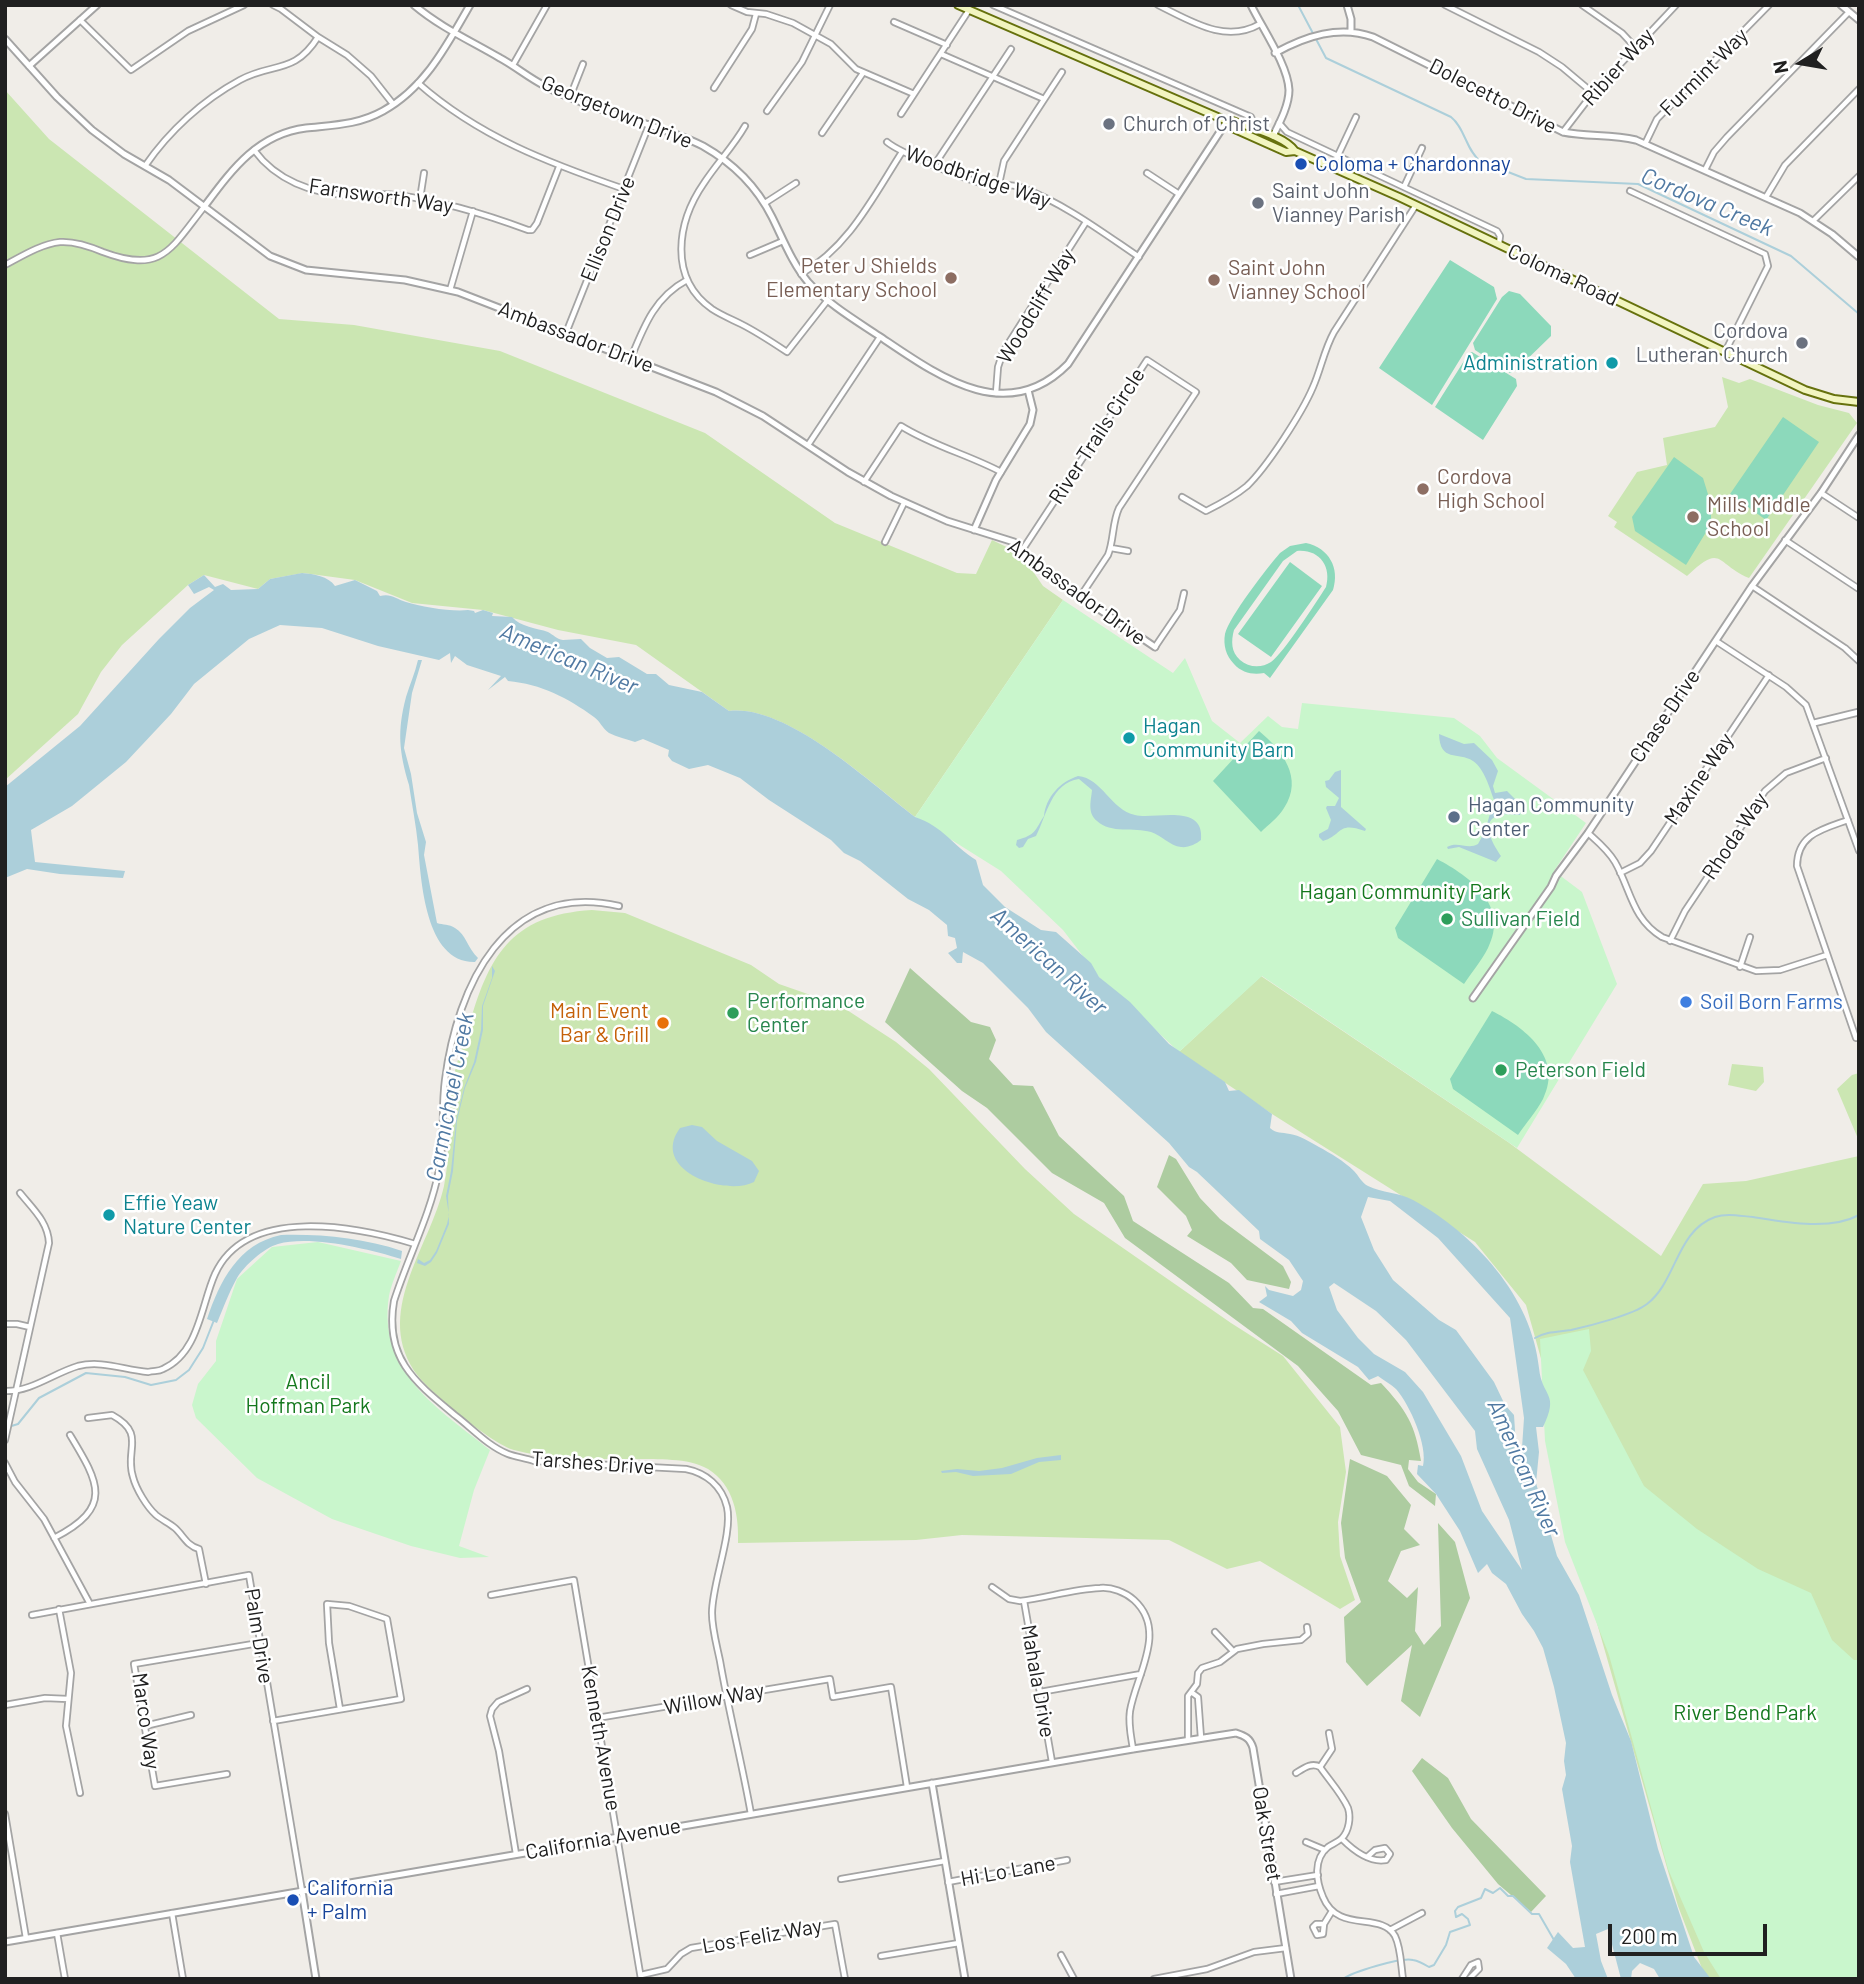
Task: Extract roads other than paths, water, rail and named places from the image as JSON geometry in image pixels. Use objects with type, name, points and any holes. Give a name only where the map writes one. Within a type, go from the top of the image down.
[{"type":"main road","name":"Coloma Road","points":[[958,5],[1227,121],[1273,136],[1291,145],[1295,151]]},
{"type":"main road","name":"Coloma Road","points":[[1227,121],[1230,127],[1284,151],[1295,151],[1416,205],[1815,393],[1859,402]]},
{"type":"main road","points":[[1273,136],[1284,151]]},
{"type":"street","points":[[29,66],[97,5]]},
{"type":"street","points":[[80,20],[131,71],[188,31],[244,5]]},
{"type":"street","points":[[273,5],[359,65],[393,104]]},
{"type":"street","name":"Georgetown Drive","points":[[414,5],[454,33],[513,65],[544,86],[698,144],[740,172],[765,203],[801,274],[827,301],[937,374],[972,388],[996,393],[1028,390],[1047,381],[1068,364],[1227,121]]},
{"type":"street","points":[[5,265],[36,249],[60,242],[83,244],[126,260],[150,260],[172,247],[235,166],[265,141],[287,132],[350,124],[393,104],[418,83],[440,55],[470,5]]},
{"type":"street","points":[[513,65],[547,5]]},
{"type":"street","points":[[730,5],[756,14],[780,18],[837,48],[863,73],[914,94]]},
{"type":"street","points":[[767,111],[802,62],[830,5]]},
{"type":"street","name":"Coloma Road","points":[[993,5],[1251,117],[1254,123],[1251,129]]},
{"type":"street","points":[[1158,5],[1203,27],[1216,30],[1235,33],[1260,24]]},
{"type":"street","points":[[1251,5],[1284,71],[1289,91],[1273,136]]},
{"type":"street","points":[[1348,5],[1352,19],[1351,32]]},
{"type":"street","points":[[1445,5],[1539,52],[1562,67],[1592,93]]},
{"type":"street","points":[[1582,5],[1622,33],[1635,47]]},
{"type":"street","name":"Ribier Way","points":[[1563,132],[1592,93],[1676,5]]},
{"type":"street","name":"Furmint Way","points":[[1645,144],[1657,119],[1769,5]]},
{"type":"street","points":[[1840,5],[1859,20]]},
{"type":"street","points":[[901,114],[969,10]]},
{"type":"street","points":[[1705,170],[1714,152],[1727,137],[1848,13]]},
{"type":"street","points":[[714,88],[751,29],[756,14]]},
{"type":"street","points":[[894,22],[947,45]]},
{"type":"street","name":"Dolecetto Drive","points":[[1275,52],[1315,36],[1339,31],[1373,37],[1563,132],[1580,136],[1615,136],[1645,144],[1766,197],[1814,221],[1859,257]]},
{"type":"street","points":[[145,166],[155,151],[212,98],[248,76],[292,63],[306,53],[318,37]]},
{"type":"street","name":"Ambassador Drive","points":[[5,39],[79,118],[261,251],[290,265],[318,272],[422,283],[450,289],[732,399],[864,482],[904,503],[974,530],[1009,540],[1023,550],[1041,570],[1155,647]]},
{"type":"street","points":[[934,164],[1010,49]]},
{"type":"street","points":[[941,54],[1044,99]]},
{"type":"street","points":[[570,97],[583,64]]},
{"type":"street","points":[[999,184],[1004,161],[1062,72]]},
{"type":"street","points":[[822,133],[863,73]]},
{"type":"street","points":[[418,83],[485,133],[558,167],[624,189]]},
{"type":"street","points":[[1766,197],[1785,165],[1859,89]]},
{"type":"street","points":[[1332,168],[1356,117]]},
{"type":"street","name":"Coloma Road","points":[[1279,124],[1287,132],[1497,231],[1500,236],[1499,244]]},
{"type":"street","name":"Ellison Drive","points":[[566,333],[649,125]]},
{"type":"street","points":[[745,126],[734,146],[697,194],[685,220],[680,249],[687,280],[698,296],[713,310],[761,334],[787,352],[827,301]]},
{"type":"street","name":"Woodbridge Way","points":[[887,142],[902,152],[984,184],[1012,185],[1036,194],[1086,222],[1139,257]]},
{"type":"street","points":[[1404,187],[1422,148]]},
{"type":"street","name":"Farnsworth Way","points":[[254,149],[274,171],[292,183],[338,194],[397,195],[473,211],[532,230],[558,167]]},
{"type":"street","points":[[801,274],[821,261],[842,241],[902,152]]},
{"type":"street","points":[[420,200],[424,173]]},
{"type":"street","points":[[1147,173],[1179,194]]},
{"type":"street","points":[[1814,221],[1859,176]]},
{"type":"street","points":[[765,203],[796,183]]},
{"type":"street","points":[[1630,191],[1761,250],[1767,258],[1768,266],[1725,352]]},
{"type":"street","points":[[1182,497],[1206,511],[1247,485],[1266,463],[1307,401],[1334,332],[1416,205]]},
{"type":"street","points":[[450,289],[473,211]]},
{"type":"street","name":"Woodcliff Way","points":[[996,393],[998,367],[1003,352],[1086,222]]},
{"type":"street","points":[[750,255],[783,241]]},
{"type":"street","points":[[631,358],[656,305],[671,290],[687,280]]},
{"type":"street","points":[[808,445],[880,337]]},
{"type":"street","name":"River Trails Circle","points":[[1023,550],[1147,360],[1196,392],[1119,508],[1113,523],[1111,548],[1080,597]]},
{"type":"street","points":[[974,530],[988,495],[1030,424],[1032,410],[1028,390]]},
{"type":"street","points":[[864,482],[901,426],[924,439],[979,460],[1001,472]]},
{"type":"street","name":"Chase Drive","points":[[1473,998],[1588,833],[1752,586],[1858,437]]},
{"type":"street","points":[[1821,492],[1859,518]]},
{"type":"street","points":[[885,542],[904,503]]},
{"type":"street","points":[[1785,540],[1859,589]]},
{"type":"street","points":[[1111,548],[1128,551]]},
{"type":"street","points":[[1752,586],[1859,661]]},
{"type":"street","points":[[1155,647],[1180,610],[1184,593]]},
{"type":"street","points":[[1716,641],[1800,698],[1814,723],[1859,851]]},
{"type":"street","name":"Maxine Way","points":[[1620,873],[1640,863],[1651,851],[1769,675]]},
{"type":"street","points":[[1814,723],[1859,712]]},
{"type":"street","name":"Rhoda Way","points":[[1670,941],[1685,911],[1765,791],[1786,773],[1826,758]]},
{"type":"street","points":[[1848,820],[1809,836],[1801,846],[1797,870],[1856,1038],[1859,1037]]},
{"type":"street","points":[[1588,833],[1608,851],[1639,918],[1654,933],[1756,971],[1780,970],[1827,955]]},
{"type":"street","name":"Tarshes Drive","points":[[618,906],[584,902],[541,912],[504,936],[480,967],[458,1024],[449,1059],[443,1103],[444,1132],[440,1167],[432,1202],[393,1309],[393,1338],[399,1358],[418,1385],[483,1439],[510,1455],[534,1461],[692,1470],[706,1476],[719,1489],[728,1514],[712,1614],[726,1697],[751,1814]]},
{"type":"street","points":[[1740,967],[1750,937]]},
{"type":"street","points":[[6,1437],[49,1243],[48,1232],[20,1193]]},
{"type":"street","points":[[5,1391],[88,1364],[100,1363],[156,1372],[175,1363],[189,1346],[218,1269],[235,1250],[257,1235],[288,1226],[313,1226],[387,1236],[415,1244]]},
{"type":"street","points":[[5,1324],[30,1327]]},
{"type":"street","points":[[88,1418],[112,1415],[131,1431],[134,1441],[130,1464],[134,1481],[155,1514],[174,1527],[192,1547],[199,1549],[206,1584]]},
{"type":"street","points":[[54,1538],[83,1520],[92,1507],[95,1492],[91,1469],[70,1434]]},
{"type":"street","points":[[5,1463],[54,1538],[90,1604]]},
{"type":"street","name":"Palm Drive","points":[[32,1615],[248,1575],[316,1979]]},
{"type":"street","name":"Kenneth Avenue","points":[[491,1595],[574,1580],[641,1977]]},
{"type":"street","points":[[992,1587],[1009,1599],[1024,1601],[1099,1588],[1120,1591],[1131,1597],[1142,1609],[1150,1629],[1149,1645],[1129,1717],[1133,1749]]},
{"type":"street","name":"Mahala Drive","points":[[1024,1601],[1052,1762]]},
{"type":"street","points":[[273,1721],[401,1699],[387,1619],[349,1606],[327,1604],[329,1643],[340,1709]]},
{"type":"street","points":[[60,1609],[71,1674],[67,1735],[80,1794]]},
{"type":"street","points":[[1188,1740],[1188,1696],[1197,1684],[1198,1673],[1202,1668],[1220,1662],[1233,1651],[1263,1644],[1301,1640],[1308,1634],[1307,1627]]},
{"type":"street","points":[[1215,1632],[1233,1651]]},
{"type":"street","name":"Marco Way","points":[[227,1774],[155,1786],[134,1664],[259,1643]]},
{"type":"street","points":[[1040,1692],[1141,1674]]},
{"type":"street","name":"Willow Way","points":[[597,1718],[830,1679],[833,1697],[891,1687],[907,1787]]},
{"type":"street","points":[[516,1854],[499,1751],[490,1716],[498,1702],[527,1689]]},
{"type":"street","points":[[1191,1692],[1198,1697],[1201,1738]]},
{"type":"street","points":[[5,1705],[45,1698],[68,1699]]},
{"type":"street","points":[[145,1726],[191,1715]]},
{"type":"street","name":"Oak Street","points":[[1201,1738],[1236,1733],[1251,1741],[1291,1979]]},
{"type":"street","points":[[1320,1767],[1332,1749],[1329,1733]]},
{"type":"street","name":"California Avenue","points":[[5,1942],[1201,1738]]},
{"type":"street","points":[[1296,1773],[1311,1765],[1320,1767],[1348,1808],[1349,1824],[1342,1839],[1325,1850],[1318,1864],[1319,1886],[1325,1902],[1332,1911],[1348,1921],[1373,1924],[1390,1930],[1396,1941],[1403,1979]]},
{"type":"street","points":[[932,1783],[965,1979]]},
{"type":"street","points":[[5,1814],[26,1938]]},
{"type":"street","points":[[1342,1839],[1354,1851],[1367,1857],[1380,1861],[1386,1860],[1390,1854],[1385,1848],[1380,1848],[1367,1857]]},
{"type":"street","points":[[1306,1842],[1325,1850]]},
{"type":"street","name":"Hi Lo Lane","points":[[948,1882],[1067,1860]]},
{"type":"street","points":[[841,1879],[945,1861]]},
{"type":"street","points":[[1274,1882],[1318,1875]]},
{"type":"street","points":[[1293,1879],[1294,1891]]},
{"type":"street","points":[[1276,1894],[1319,1886]]},
{"type":"street","points":[[1324,1924],[1332,1911]]},
{"type":"street","points":[[172,1913],[183,1979]]},
{"type":"street","points":[[1390,1930],[1422,1913]]},
{"type":"street","name":"Los Feliz Way","points":[[641,1977],[667,1969],[691,1948],[835,1924],[845,1979]]},
{"type":"street","points":[[57,1933],[65,1979]]},
{"type":"street","points":[[881,1956],[959,1943]]},
{"type":"street","points":[[1154,1979],[1207,1969],[1254,1952],[1286,1948]]},
{"type":"street","points":[[1061,1955],[1074,1979]]},
{"type":"street","points":[[1462,1979],[1471,1965],[1478,1962],[1479,1969],[1469,1979]]},
{"type":"water","name":"American River","points":[[302,573],[325,578],[335,586],[355,580],[377,591],[380,596],[390,596],[412,604],[475,613],[483,610],[493,613],[492,616],[512,617],[519,623],[561,639],[581,639],[607,658],[619,657],[647,674],[656,674],[669,685],[702,692],[729,711],[752,712],[801,732],[852,767],[915,817],[940,831],[976,860],[983,885],[1005,907],[1041,930],[1056,932],[1091,963],[1099,977],[1130,1002],[1169,1044],[1225,1082],[1229,1091],[1239,1090],[1272,1114],[1270,1128],[1301,1137],[1328,1152],[1350,1167],[1368,1186],[1413,1200],[1436,1214],[1478,1249],[1497,1270],[1512,1293],[1534,1342],[1541,1378],[1550,1401],[1543,1427],[1536,1427],[1539,1452],[1536,1483],[1557,1556],[1579,1595],[1612,1695],[1631,1741],[1658,1849],[1694,1957],[1711,1979],[1660,1979],[1654,1969],[1640,1963],[1632,1971],[1631,1979],[1621,1979],[1608,1929],[1596,1934],[1601,1961],[1608,1979],[1576,1979],[1566,1964],[1547,1948],[1558,1932],[1573,1948],[1585,1947],[1570,1862],[1572,1846],[1562,1789],[1566,1775],[1566,1743],[1554,1687],[1543,1648],[1506,1584],[1492,1573],[1487,1564],[1478,1573],[1460,1531],[1436,1494],[1417,1474],[1418,1465],[1423,1466],[1423,1448],[1412,1415],[1396,1389],[1378,1376],[1369,1380],[1358,1367],[1302,1333],[1291,1321],[1259,1302],[1267,1296],[1265,1286],[1269,1290],[1293,1296],[1301,1290],[1303,1281],[1289,1260],[1260,1239],[1259,1231],[1189,1167],[1169,1143],[1046,1032],[1028,1008],[983,963],[963,952],[962,963],[957,963],[948,953],[957,948],[955,938],[948,936],[947,925],[929,910],[908,899],[860,861],[844,853],[831,840],[740,778],[708,765],[689,769],[672,761],[668,756],[669,750],[643,739],[635,742],[612,734],[584,710],[543,689],[508,681],[505,677],[488,690],[501,676],[467,665],[455,656],[451,663],[450,653],[439,660],[378,646],[322,628],[280,625],[249,639],[194,684],[171,714],[126,762],[72,806],[31,830],[35,862],[125,871],[123,878],[27,869],[5,878],[5,787],[80,726],[159,639],[190,608],[214,590],[209,587],[194,594],[188,585],[204,575],[215,587],[223,584],[231,590],[258,589],[270,579]],"holes":[[[1368,1197],[1390,1201],[1438,1238],[1510,1318],[1524,1418],[1522,1448],[1516,1446],[1514,1415],[1456,1330],[1439,1320],[1393,1280],[1374,1250],[1361,1217]],[[1334,1283],[1376,1311],[1406,1340],[1475,1431],[1477,1449],[1509,1520],[1522,1570],[1482,1511],[1461,1456],[1423,1392],[1405,1372],[1374,1354],[1358,1338],[1337,1310],[1329,1287]]]},
{"type":"water","points":[[418,660],[422,660],[412,693],[404,748],[417,813],[426,842],[424,855],[437,923],[459,931],[478,958],[475,962],[458,959],[445,949],[436,935],[424,898],[415,822],[400,741],[403,709]]},
{"type":"water","points":[[1439,734],[1464,744],[1474,743],[1492,760],[1498,771],[1493,786],[1495,793],[1507,791],[1517,801],[1520,815],[1499,815],[1489,824],[1490,835],[1501,856],[1496,862],[1459,847],[1447,847],[1478,844],[1485,831],[1494,800],[1477,764],[1467,758],[1446,753],[1440,743]]},
{"type":"water","points":[[1341,770],[1341,807],[1366,829],[1345,828],[1323,841],[1319,834],[1328,829],[1331,820],[1326,808],[1335,806],[1339,798],[1326,787],[1325,781]]},
{"type":"water","points":[[1078,776],[1094,782],[1127,812],[1143,816],[1177,815],[1195,821],[1200,828],[1201,840],[1181,847],[1151,832],[1109,828],[1103,825],[1092,814],[1092,790],[1079,779],[1070,782],[1056,793],[1036,836],[1028,839],[1023,847],[1019,848],[1016,845],[1017,840],[1034,831],[1055,791]]},
{"type":"water","name":"Carmichael Creek","points":[[492,966],[495,971],[483,1006],[483,1030],[476,1062],[465,1088],[457,1121],[453,1171],[448,1196],[449,1212],[446,1196],[456,1121],[464,1088],[474,1062],[481,1030],[482,1006],[492,978]]},
{"type":"water","points":[[692,1125],[702,1127],[717,1141],[752,1161],[759,1171],[754,1182],[741,1186],[710,1183],[682,1167],[674,1156],[673,1143],[680,1128]]},
{"type":"water","points":[[449,1216],[449,1224],[431,1262],[425,1266],[417,1263],[418,1259],[424,1263],[430,1260]]},
{"type":"water","points":[[281,1235],[327,1236],[372,1243],[402,1251],[401,1259],[356,1247],[323,1242],[278,1244],[261,1253],[240,1273],[217,1323],[207,1319],[218,1291],[233,1266],[253,1247]]},
{"type":"water","points":[[1061,1455],[1061,1460],[1039,1462],[1011,1474],[973,1476],[941,1471],[1002,1468],[1037,1458]]},
{"type":"waterway","name":"Cordova Creek","points":[[1298,5],[1326,58],[1451,117],[1480,161],[1526,179],[1638,184],[1791,256],[1859,314]]},
{"type":"waterway","points":[[1535,1338],[1610,1320],[1647,1304],[1665,1283],[1692,1233],[1715,1217],[1734,1215],[1821,1224],[1835,1223],[1859,1215]]},
{"type":"waterway","name":"Carmichael Creek","points":[[5,1428],[18,1424],[39,1398],[86,1373],[125,1377],[151,1385],[176,1380],[189,1370],[203,1348],[214,1320]]},
{"type":"waterway","points":[[1343,1979],[1366,1969],[1398,1961],[1413,1960],[1429,1967],[1434,1965],[1450,1932],[1470,1925],[1462,1914],[1456,1917],[1455,1911],[1458,1907],[1481,1898],[1485,1889],[1493,1893],[1500,1888],[1532,1914],[1539,1914],[1554,1940]]},
{"type":"place","name":"Church of Christ","points":[[1109,124]]},
{"type":"place","name":"Coloma + Chardonnay","points":[[1301,164]]},
{"type":"place","name":"Saint John Vianney Parish","points":[[1258,203]]},
{"type":"place","name":"Peter J Shields Elementary School","points":[[951,278]]},
{"type":"place","name":"Saint John Vianney School","points":[[1214,280]]},
{"type":"place","name":"Cordova Lutheran Church","points":[[1802,343]]},
{"type":"place","name":"Administration","points":[[1612,363]]},
{"type":"place","name":"Cordova High School","points":[[1423,489]]},
{"type":"place","name":"Mills Middle School","points":[[1693,517]]},
{"type":"place","name":"Hagan Community Barn","points":[[1129,738]]},
{"type":"place","name":"Hagan Community Center","points":[[1454,817]]},
{"type":"place","name":"Sullivan Field","points":[[1447,919]]},
{"type":"place","name":"Soil Born Farms","points":[[1686,1002]]},
{"type":"place","name":"Performance Center","points":[[733,1013]]},
{"type":"place","name":"Main Event Bar & Grill","points":[[663,1023]]},
{"type":"place","name":"Peterson Field","points":[[1501,1070]]},
{"type":"place","name":"Effie Yeaw Nature Center","points":[[109,1215]]},
{"type":"place","name":"California + Palm","points":[[293,1900]]},
{"type":"park label","name":"Hagan Community Park","points":[[1405,892]]},
{"type":"park label","name":"Ancil Hoffman Park","points":[[308,1394]]},
{"type":"park label","name":"River Bend Park","points":[[1745,1713]]}]
